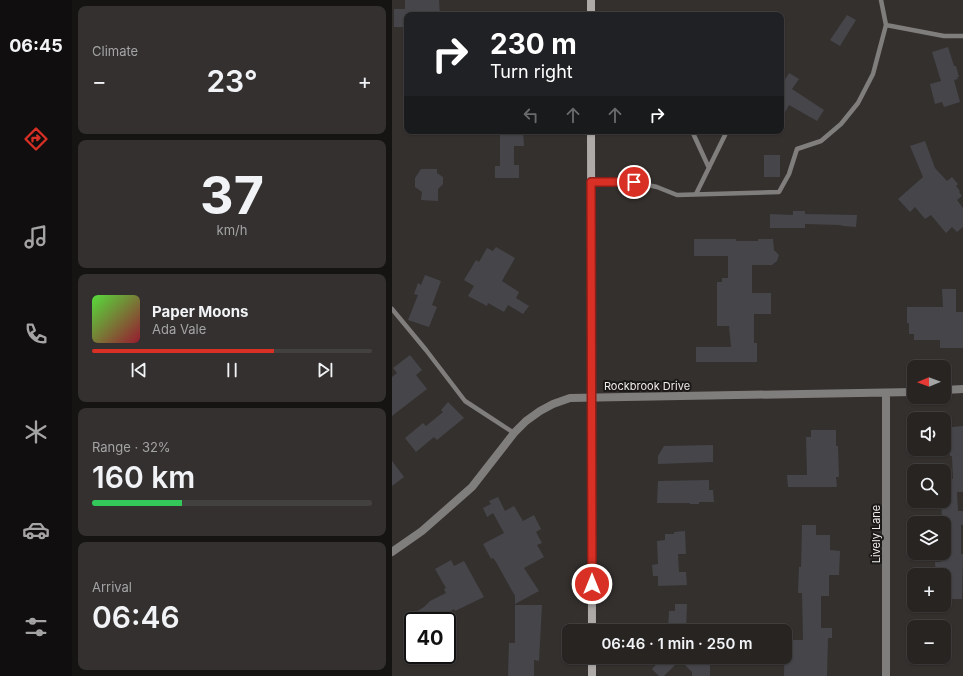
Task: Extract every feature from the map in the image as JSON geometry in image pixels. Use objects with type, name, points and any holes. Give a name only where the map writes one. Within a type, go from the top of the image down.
[{"type":"street","points":[[591,0],[591,12]]},
{"type":"street","points":[[591,134],[592,624]]},
{"type":"street","points":[[951,390],[963,389]]},
{"type":"street","name":"Rockbrook Drive","points":[[392,552],[422,531],[472,487],[514,433],[526,421],[553,404],[570,398],[907,392]]},
{"type":"street","name":"Lively Lane","points":[[886,393],[886,676]]},
{"type":"street","points":[[592,664],[592,676]]},
{"type":"lane","points":[[591,182],[634,182],[657,187],[677,195],[779,192],[789,174],[796,149],[821,140],[841,124],[858,103],[873,74],[886,25],[881,0]]},
{"type":"lane","points":[[886,25],[944,36],[963,36]]},
{"type":"lane","points":[[693,134],[709,168]]},
{"type":"lane","points":[[696,194],[725,134]]},
{"type":"lane","points":[[392,310],[426,350],[465,401],[514,433]]},
{"type":"building","points":[[405,0],[439,0],[440,12],[404,12],[404,27],[394,27],[394,9],[405,9]]},
{"type":"building","points":[[847,15],[856,20],[840,46],[830,40]]},
{"type":"building","points":[[948,47],[959,77],[957,77],[958,79],[954,80],[960,102],[944,107],[942,102],[935,104],[930,84],[941,81],[932,52]]},
{"type":"building","points":[[789,73],[799,79],[792,89],[824,110],[817,121],[789,105],[784,114],[784,81]]},
{"type":"building","points":[[500,134],[523,134],[524,146],[514,146],[514,165],[519,165],[519,178],[495,178],[495,166],[500,166]]},
{"type":"building","points":[[925,141],[935,168],[947,181],[952,177],[958,184],[956,186],[962,196],[957,200],[963,208],[963,227],[957,232],[952,227],[946,233],[931,215],[925,219],[915,207],[910,212],[898,199],[923,177],[910,146]]},
{"type":"building","points":[[764,155],[780,155],[780,177],[764,177]]},
{"type":"building","points":[[421,169],[437,169],[437,173],[443,177],[443,184],[438,189],[438,201],[421,200],[422,192],[415,187],[415,178]]},
{"type":"building","points":[[793,211],[805,211],[805,214],[857,215],[856,227],[805,224],[805,228],[770,228],[770,214],[793,215]]},
{"type":"building","points":[[694,239],[736,239],[736,241],[758,241],[758,239],[773,239],[774,250],[779,255],[777,261],[772,265],[752,265],[752,293],[771,293],[771,314],[754,314],[754,343],[757,343],[757,362],[696,362],[696,347],[731,347],[729,326],[717,326],[717,282],[722,282],[722,278],[728,278],[728,256],[694,256]]},
{"type":"building","points":[[496,247],[515,258],[502,281],[519,292],[516,298],[529,306],[523,314],[508,305],[504,312],[488,303],[487,306],[468,296],[474,286],[464,280],[476,260],[479,262],[487,248],[493,251]]},
{"type":"building","points":[[425,275],[441,281],[432,305],[437,307],[429,327],[408,320],[418,295],[414,294],[418,283],[421,285]]},
{"type":"building","points":[[942,289],[956,289],[956,312],[963,312],[963,348],[940,348],[940,340],[914,340],[914,334],[909,334],[907,307],[943,307]]},
{"type":"building","points":[[410,355],[422,370],[416,375],[427,389],[392,416],[392,377],[397,373],[393,368]]},
{"type":"building","points":[[448,402],[464,418],[437,440],[434,437],[416,452],[405,438],[423,423],[426,426],[443,412],[441,410]]},
{"type":"building","points":[[963,426],[963,492],[957,492],[958,511],[963,511],[963,525],[961,525],[961,554],[963,554],[962,599],[951,599],[951,568],[936,568],[935,562],[941,562],[941,560],[951,560],[951,516],[942,516],[941,508],[951,508],[951,479],[953,479],[951,456],[952,427]]},
{"type":"building","points":[[811,430],[836,430],[839,477],[836,477],[837,487],[788,487],[787,475],[807,475],[806,437],[811,437]]},
{"type":"building","points":[[713,445],[713,462],[658,464],[658,456],[664,446]]},
{"type":"building","points":[[392,461],[404,477],[392,486]]},
{"type":"building","points":[[709,480],[709,490],[713,490],[714,502],[699,502],[699,504],[657,503],[658,481]]},
{"type":"building","points":[[498,497],[505,511],[514,506],[523,521],[534,515],[541,529],[536,532],[542,543],[537,545],[544,557],[524,568],[539,591],[515,604],[515,596],[496,562],[493,558],[491,559],[483,544],[504,533],[493,513],[487,517],[483,508],[491,504],[489,501]]},
{"type":"building","points":[[802,525],[816,525],[816,535],[830,535],[830,550],[840,551],[839,575],[829,575],[829,596],[821,596],[821,628],[832,628],[832,638],[828,638],[827,676],[784,676],[784,664],[792,664],[792,640],[803,640],[802,593],[798,593],[799,567],[801,567]]},
{"type":"building","points":[[685,531],[686,554],[678,554],[679,572],[686,572],[687,585],[658,586],[658,576],[653,576],[652,565],[658,564],[657,541],[665,540],[665,534],[674,534],[674,532]]},
{"type":"building","points":[[451,560],[454,566],[464,561],[484,597],[455,611],[454,609],[449,612],[415,612],[430,601],[446,593],[444,589],[446,588],[435,569]]},
{"type":"building","points":[[675,604],[687,604],[686,624],[668,624],[669,611],[675,611]]},
{"type":"building","points":[[515,605],[542,605],[539,661],[534,660],[534,676],[508,676],[509,643],[515,643]]},
{"type":"building","points":[[657,664],[676,664],[664,676],[659,676],[652,669]]},
{"type":"building","points":[[684,664],[710,664],[710,676],[692,676],[692,672]]},
{"type":"route","points":[[592,584],[591,182],[634,182]]}]
